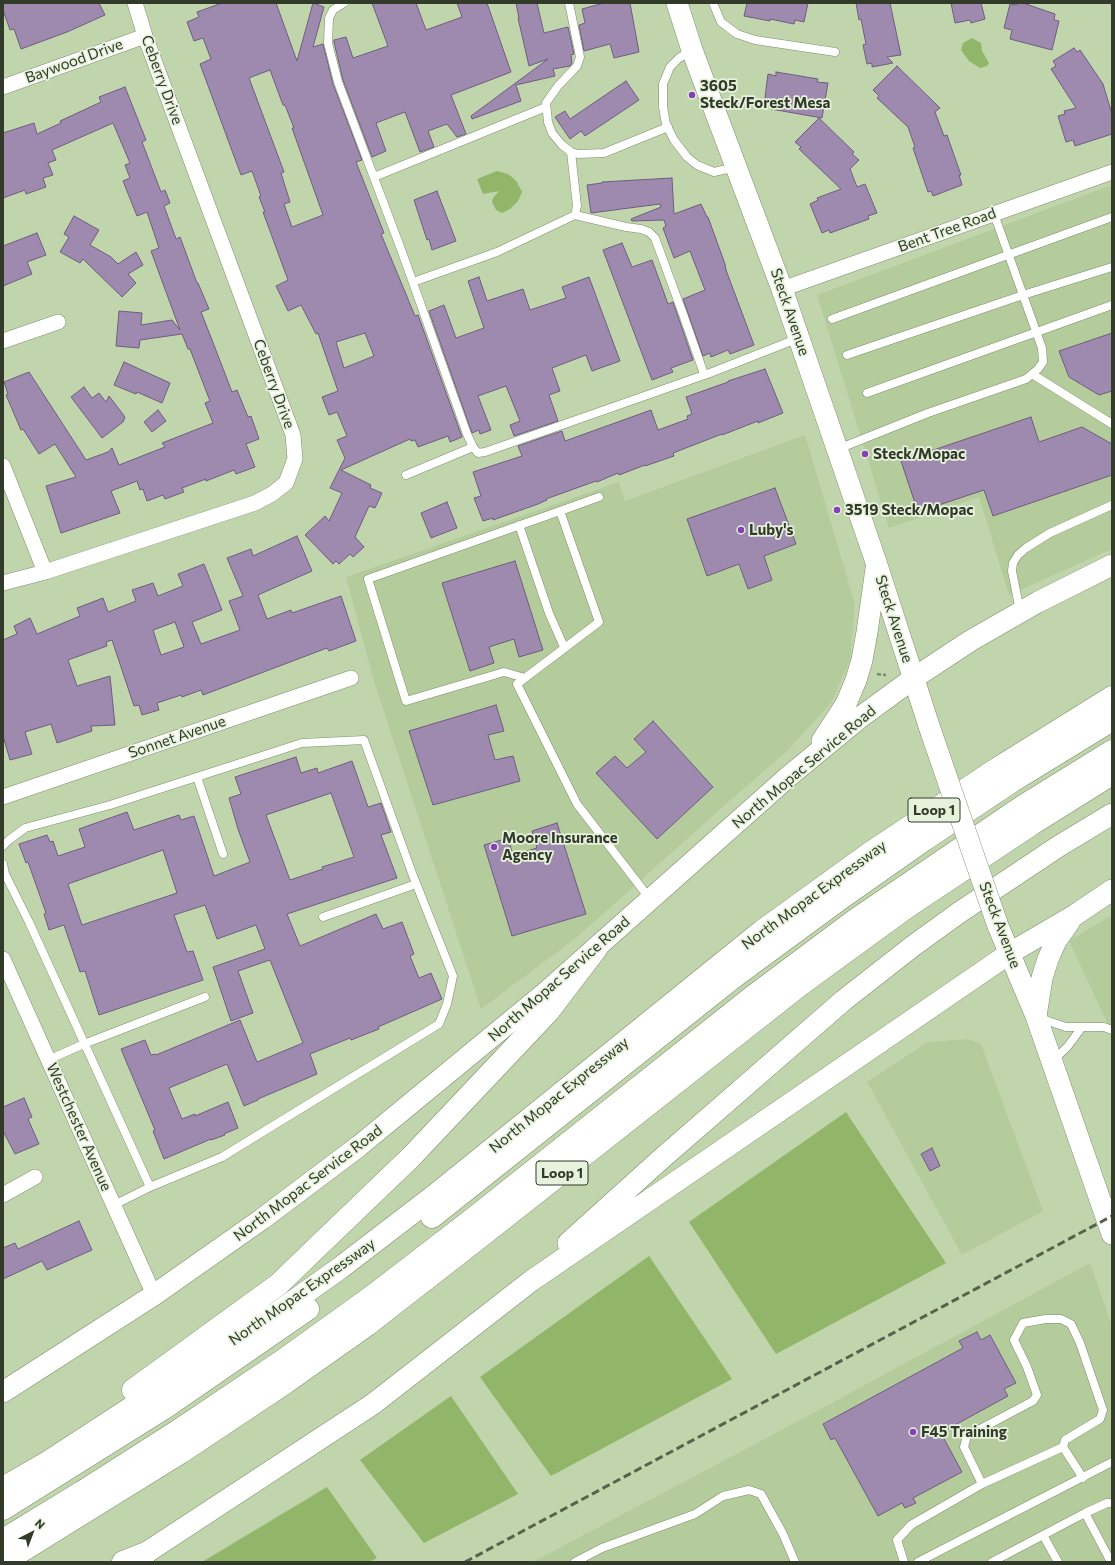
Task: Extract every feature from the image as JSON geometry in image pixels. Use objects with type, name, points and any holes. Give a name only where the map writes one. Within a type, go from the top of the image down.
[{"type":"highway","name":"North Mopac Expressway","points":[[3,1488],[48,1462],[277,1313],[340,1268],[434,1196],[762,931],[832,881],[998,768],[1112,697]]},
{"type":"highway","points":[[3,1509],[166,1407],[261,1343],[350,1280],[453,1201],[734,977],[840,899],[1005,786],[1112,720]]},
{"type":"highway","points":[[3,1540],[163,1441],[282,1361],[371,1297],[464,1226],[752,997],[855,920],[1023,806],[1112,751]]},
{"type":"highway","name":"Loop 1","points":[[4,1562],[180,1453],[285,1384],[367,1325],[800,985],[907,907],[1032,824],[1112,774]]},
{"type":"highway","points":[[48,1462],[80,1428],[279,1284],[433,1134],[548,1012],[596,949]]},
{"type":"highway","points":[[123,1562],[139,1557]]},
{"type":"main road","name":"Steck Avenue","points":[[677,3],[692,50],[782,289],[876,562],[930,729],[998,926],[1036,1016],[1112,1234]]},
{"type":"main road","points":[[812,757],[846,704],[856,680],[862,660],[867,632],[876,562]]},
{"type":"main road","name":"North Mopac Service Road","points":[[3,1392],[154,1295],[262,1219],[359,1146],[545,993],[812,757],[862,716],[914,678],[970,642],[1038,602],[1112,565]]},
{"type":"main road","points":[[531,1281],[576,1234],[844,1000],[913,946],[960,912],[1059,846],[1112,814]]},
{"type":"main road","points":[[139,1557],[373,1404],[531,1281],[1010,953],[1075,915],[1112,890]]},
{"type":"main road","points":[[1036,1016],[1042,978],[1048,959],[1056,941],[1075,915]]},
{"type":"street","name":"Ceberry Drive","points":[[3,582],[45,572],[255,503],[272,494],[286,483],[295,459],[293,435],[135,3]]},
{"type":"street","name":"Baywood Drive","points":[[3,87],[146,36]]},
{"type":"street","name":"Bent Tree Road","points":[[782,289],[1112,172]]},
{"type":"street","points":[[3,341],[58,322]]},
{"type":"street","points":[[3,466],[45,572]]},
{"type":"street","name":"Sonnet Avenue","points":[[3,797],[351,678]]},
{"type":"street","name":"Westchester Avenue","points":[[3,959],[154,1295]]},
{"type":"street","points":[[3,1195],[35,1177]]},
{"type":"lane","points":[[344,3],[333,10],[329,18],[328,43],[338,82],[413,282],[467,434],[473,448],[478,453],[704,374],[799,338]]},
{"type":"lane","points":[[569,3],[580,57],[577,66],[558,86],[546,103],[548,122],[552,133],[562,145],[571,152],[578,154],[604,153],[668,127]]},
{"type":"lane","points":[[713,3],[721,22],[737,34],[755,40],[835,52]]},
{"type":"lane","points":[[692,50],[679,58],[670,67],[663,84],[663,107],[668,127],[674,140],[687,157],[697,165],[714,172],[736,167]]},
{"type":"lane","points":[[374,177],[546,107]]},
{"type":"lane","points":[[571,152],[577,206],[575,215]]},
{"type":"lane","points":[[837,449],[928,413],[1026,379],[1038,370],[1043,362],[1042,348],[994,214]]},
{"type":"lane","points":[[413,282],[497,252],[575,215],[626,228],[641,229],[649,232],[655,238],[704,374]]},
{"type":"lane","points":[[832,319],[1112,217]]},
{"type":"lane","points":[[847,355],[1023,295],[1112,267]]},
{"type":"lane","points":[[867,393],[1036,331],[1112,305]]},
{"type":"lane","points":[[1032,374],[1112,424]]},
{"type":"lane","points":[[406,475],[473,448]]},
{"type":"lane","points":[[525,678],[504,672],[406,701],[368,578],[599,497]]},
{"type":"lane","points":[[1020,612],[1012,572],[1013,563],[1018,555],[1026,548],[1050,533],[1112,505]]},
{"type":"lane","points":[[560,511],[599,622],[517,684],[577,804],[650,900]]},
{"type":"lane","points":[[519,525],[549,612],[564,647]]},
{"type":"lane","points":[[3,846],[25,828],[110,805],[302,743],[364,740],[416,884],[453,976],[447,1004],[439,1024],[222,1157],[150,1187],[114,1205]]},
{"type":"lane","points":[[197,777],[223,854]]},
{"type":"lane","points":[[3,864],[4,874],[29,922],[150,1187]]},
{"type":"lane","points":[[323,917],[416,884]]},
{"type":"lane","points":[[48,1060],[84,1044],[205,997]]},
{"type":"lane","points":[[1036,1016],[1066,1027],[1104,1027],[1112,1030]]},
{"type":"lane","points":[[1051,1062],[1066,1049],[1082,1027]]},
{"type":"lane","points":[[982,1484],[964,1447],[967,1436],[1033,1400],[1037,1395],[1028,1367],[1014,1340],[1023,1323],[1046,1319],[1061,1319],[1071,1324],[1080,1343],[1103,1410],[1100,1419],[1065,1440],[1063,1447],[1083,1478]]},
{"type":"lane","points":[[904,1562],[897,1540],[911,1525],[982,1484],[1063,1447]]},
{"type":"lane","points":[[918,1562],[1112,1462]]},
{"type":"lane","points":[[575,1562],[602,1548],[695,1514],[723,1496],[749,1490],[760,1494],[783,1534],[795,1562]]},
{"type":"lane","points":[[996,1561],[1085,1513],[1107,1503],[1112,1503]]},
{"type":"lane","points":[[1085,1513],[1111,1562]]},
{"type":"lane","points":[[1043,1535],[1058,1562]]},
{"type":"shaded area","points":[[972,38],[981,43],[982,51],[989,63],[987,66],[980,68],[969,61],[961,50],[963,43]]},
{"type":"shaded area","points":[[497,171],[508,174],[513,178],[517,182],[522,192],[518,201],[510,209],[502,213],[496,210],[492,202],[493,198],[499,191],[483,194],[477,179]]},
{"type":"shaded area","points":[[1112,185],[1112,549],[1009,595],[979,497],[889,528],[817,295]]},
{"type":"shaded area","points":[[805,435],[855,604],[850,660],[831,703],[786,752],[576,938],[481,1009],[374,681],[346,577],[619,482],[625,501]]},
{"type":"shaded area","points":[[1112,915],[1112,1033],[1069,941]]},
{"type":"shaded area","points":[[968,1039],[981,1044],[1043,1211],[962,1255],[867,1082],[928,1042]]},
{"type":"shaded area","points":[[846,1112],[946,1263],[776,1354],[689,1222]]},
{"type":"shaded area","points":[[649,1256],[732,1379],[551,1476],[480,1377]]},
{"type":"shaded area","points":[[1090,1263],[1112,1326],[1112,1562],[533,1562],[806,1417]]},
{"type":"shaded area","points":[[451,1396],[518,1494],[424,1543],[360,1460]]},
{"type":"shaded area","points":[[327,1487],[377,1558],[369,1562],[202,1562]]},
{"type":"building","points":[[3,3],[99,3],[105,15],[67,32],[21,49],[14,29],[10,30],[3,10]]},
{"type":"building","points":[[222,3],[276,3],[297,61],[313,3],[324,7],[313,47],[323,44],[333,84],[362,160],[356,162],[384,233],[381,234],[415,316],[418,315],[462,437],[450,442],[448,436],[418,447],[415,440],[411,441],[410,439],[341,470],[371,485],[370,488],[382,493],[375,508],[369,506],[355,537],[364,547],[353,557],[350,554],[339,564],[336,561],[333,564],[305,535],[325,516],[329,521],[342,493],[330,488],[345,458],[337,440],[347,436],[337,412],[329,415],[322,397],[338,391],[318,333],[316,334],[301,305],[288,311],[276,286],[288,280],[263,212],[265,212],[259,197],[261,196],[252,171],[241,175],[200,64],[211,59],[203,38],[194,41],[187,22],[199,17],[197,12]],"holes":[[[270,70],[283,105],[285,105],[294,128],[292,128],[323,215],[292,227],[284,204],[290,202],[281,173],[284,172],[249,78]],[[365,333],[374,356],[344,368],[336,342]]]},
{"type":"building","points":[[372,3],[416,3],[426,30],[462,17],[457,3],[487,3],[511,72],[451,95],[466,134],[457,137],[447,124],[428,131],[434,147],[420,152],[405,112],[376,123],[386,151],[372,157],[343,80],[334,40],[346,37],[353,58],[388,46]]},
{"type":"building","points":[[516,3],[537,3],[544,33],[568,27],[574,54],[571,55],[572,63],[570,66],[553,69],[555,76],[516,85],[521,101],[472,119],[471,116],[548,59],[529,66]]},
{"type":"building","points":[[604,3],[630,3],[639,52],[614,58],[610,44],[584,51],[579,25],[585,23],[582,9]]},
{"type":"building","points":[[747,3],[808,3],[804,22],[795,20],[794,24],[744,16]]},
{"type":"building","points":[[856,3],[890,3],[901,55],[887,57],[893,63],[872,67],[872,63],[867,64],[863,45],[866,44]]},
{"type":"building","points":[[951,3],[981,3],[985,19],[971,23],[970,20],[955,23]]},
{"type":"building","points":[[1018,3],[1023,3],[1055,14],[1054,20],[1059,21],[1052,50],[1010,39],[1012,30],[1004,28],[1010,4],[1017,5]]},
{"type":"building","points":[[1074,48],[1077,52],[1080,50],[1103,84],[1112,114],[1112,134],[1075,146],[1073,140],[1066,142],[1058,116],[1065,114],[1064,111],[1076,108],[1051,69],[1056,66],[1053,61]]},
{"type":"building","points":[[897,66],[940,108],[935,112],[944,136],[947,135],[961,175],[959,175],[962,185],[933,196],[931,191],[928,192],[913,148],[915,147],[908,127],[877,98],[879,96],[873,90]]},
{"type":"building","points":[[776,72],[818,79],[817,82],[828,83],[822,118],[771,109],[772,107],[764,105],[768,74],[776,76]]},
{"type":"building","points":[[626,81],[639,100],[585,136],[581,131],[570,139],[555,117],[565,111],[570,119]]},
{"type":"building","points":[[125,87],[146,140],[142,142],[161,192],[165,190],[170,203],[164,206],[176,239],[180,237],[197,283],[209,309],[201,312],[232,392],[237,390],[248,417],[251,416],[259,439],[246,444],[255,467],[236,474],[234,470],[206,481],[206,479],[182,488],[184,492],[165,499],[163,495],[147,501],[143,489],[140,490],[137,481],[111,491],[120,513],[61,533],[46,486],[76,477],[55,444],[39,454],[23,429],[21,430],[6,395],[8,394],[4,382],[29,372],[86,460],[108,452],[112,448],[119,465],[165,447],[162,443],[213,423],[205,403],[210,401],[190,349],[188,349],[182,334],[140,340],[139,348],[116,346],[119,311],[142,313],[141,325],[172,320],[180,330],[151,251],[159,248],[147,212],[137,216],[123,181],[130,178],[125,165],[130,163],[113,123],[52,150],[56,160],[48,163],[53,175],[43,178],[46,187],[26,194],[25,190],[3,198],[3,133],[34,123],[37,134],[61,123],[60,121],[101,102],[99,97]]},
{"type":"building","points":[[819,118],[854,152],[852,154],[859,160],[850,169],[857,187],[865,184],[877,213],[868,216],[869,219],[830,233],[829,230],[822,233],[810,204],[818,200],[817,198],[841,189],[799,149],[801,147],[795,142]]},
{"type":"building","points":[[672,178],[674,214],[701,204],[708,217],[754,345],[730,354],[728,350],[711,357],[710,353],[703,356],[683,299],[705,290],[690,251],[674,258],[663,228],[666,226],[664,220],[632,221],[631,219],[661,207],[660,204],[591,213],[587,185],[602,182]]},
{"type":"building","points":[[437,191],[456,241],[432,250],[429,239],[427,240],[414,200]]},
{"type":"building","points":[[74,216],[99,230],[90,245],[111,257],[118,264],[136,252],[143,265],[128,274],[136,283],[122,297],[83,259],[80,263],[60,252],[69,237],[64,234]]},
{"type":"building","points":[[37,233],[46,255],[27,262],[32,274],[3,286],[3,246]]},
{"type":"building","points":[[622,243],[632,267],[652,260],[668,304],[673,302],[693,360],[671,368],[673,372],[652,380],[603,250]]},
{"type":"building","points":[[479,277],[487,301],[523,289],[530,310],[566,298],[562,287],[589,277],[620,361],[592,371],[586,355],[552,368],[560,391],[549,395],[558,421],[514,436],[510,425],[520,421],[506,386],[478,396],[491,430],[480,434],[479,430],[472,433],[429,311],[444,305],[456,338],[484,328],[468,281]]},
{"type":"building","points":[[1112,333],[1112,391],[1099,395],[1069,377],[1059,351]]},
{"type":"building","points":[[124,362],[170,383],[162,403],[137,392],[136,394],[114,385]]},
{"type":"building","points":[[765,369],[783,413],[673,453],[674,456],[619,475],[618,473],[493,520],[493,518],[483,521],[474,498],[481,496],[473,472],[522,456],[518,446],[562,431],[565,441],[651,410],[658,430],[688,419],[687,416],[692,414],[686,397]]},
{"type":"building","points":[[84,387],[92,398],[99,393],[106,402],[109,396],[125,417],[123,422],[102,438],[71,397]]},
{"type":"building","points":[[158,410],[166,421],[152,432],[144,422]]},
{"type":"building","points":[[1031,417],[1039,442],[1082,427],[1112,444],[1112,475],[993,516],[984,490],[918,512],[901,461]]},
{"type":"building","name":"Luby's","points":[[775,488],[796,544],[764,556],[772,580],[748,589],[739,564],[707,576],[687,519]]},
{"type":"building","points":[[447,502],[457,528],[431,538],[421,513]]},
{"type":"building","points":[[297,536],[312,571],[258,595],[267,619],[291,610],[292,613],[341,596],[356,641],[329,651],[327,648],[203,695],[201,690],[182,697],[181,695],[157,703],[159,710],[142,715],[139,705],[134,706],[112,640],[106,642],[107,646],[68,660],[77,686],[110,676],[115,725],[91,726],[92,731],[57,743],[51,724],[25,732],[32,754],[10,760],[3,736],[3,640],[17,634],[14,626],[30,618],[37,634],[80,616],[77,608],[103,598],[108,612],[136,601],[132,590],[153,583],[158,596],[183,586],[178,574],[204,564],[222,610],[192,622],[201,644],[240,630],[229,601],[243,596],[227,558],[251,549],[253,556]],"holes":[[[175,622],[184,647],[161,655],[153,630]]]},
{"type":"building","points":[[515,561],[543,650],[519,657],[514,639],[489,647],[494,663],[470,671],[442,583]]},
{"type":"building","points":[[496,705],[504,731],[488,735],[495,760],[513,756],[520,781],[433,805],[409,731]]},
{"type":"building","points":[[653,721],[713,787],[657,839],[596,773],[615,756],[627,768],[646,752],[634,739]]},
{"type":"building","points":[[296,757],[301,773],[317,768],[318,773],[352,761],[368,807],[381,803],[391,832],[381,835],[397,878],[287,914],[300,946],[376,914],[383,929],[402,922],[414,954],[410,956],[419,978],[431,973],[442,999],[378,1027],[379,1029],[351,1040],[350,1038],[310,1054],[317,1074],[244,1106],[227,1064],[169,1088],[182,1119],[195,1114],[195,1116],[228,1102],[238,1128],[224,1134],[225,1135],[211,1139],[164,1159],[153,1131],[155,1130],[121,1049],[145,1040],[151,1055],[156,1055],[240,1020],[257,1062],[303,1043],[270,960],[238,971],[253,1013],[231,1021],[213,967],[265,949],[256,925],[217,939],[205,905],[174,915],[187,952],[193,951],[203,980],[99,1015],[85,971],[80,972],[64,925],[49,930],[44,914],[46,913],[28,862],[26,863],[19,844],[47,835],[50,842],[53,841],[58,856],[85,847],[79,829],[127,812],[134,830],[179,815],[181,820],[194,816],[214,876],[250,862],[229,798],[241,794],[235,777]],"holes":[[[331,793],[354,857],[322,867],[323,869],[290,880],[266,815]],[[163,850],[177,893],[82,925],[68,884]]]},
{"type":"building","points":[[557,823],[586,914],[512,936],[484,845],[508,838],[513,855],[537,848],[532,831]]},
{"type":"building","points":[[24,1098],[32,1117],[28,1119],[39,1144],[15,1154],[3,1131],[3,1107]]},
{"type":"building","points":[[932,1148],[940,1166],[930,1171],[921,1154]]},
{"type":"building","points":[[79,1221],[92,1250],[47,1270],[42,1261],[3,1279],[3,1248],[15,1243],[18,1249]]},
{"type":"building","points":[[977,1332],[981,1340],[990,1335],[1016,1383],[1004,1389],[1008,1396],[944,1431],[945,1433],[942,1435],[962,1472],[913,1498],[916,1503],[905,1508],[902,1503],[878,1516],[835,1438],[831,1440],[823,1424],[963,1348],[959,1341]]},
{"type":"railway","points":[[465,1562],[1112,1216]]},
{"type":"place","name":"3605 Steck/Forest Mesa","points":[[692,95]]},
{"type":"place","name":"Steck/Mopac","points":[[865,454]]},
{"type":"place","name":"3519 Steck/Mopac","points":[[837,510]]},
{"type":"place","name":"Luby's","points":[[741,530]]},
{"type":"place","name":"Moore Insurance Agency","points":[[494,847]]},
{"type":"place","name":"F45 Training","points":[[913,1432]]}]
